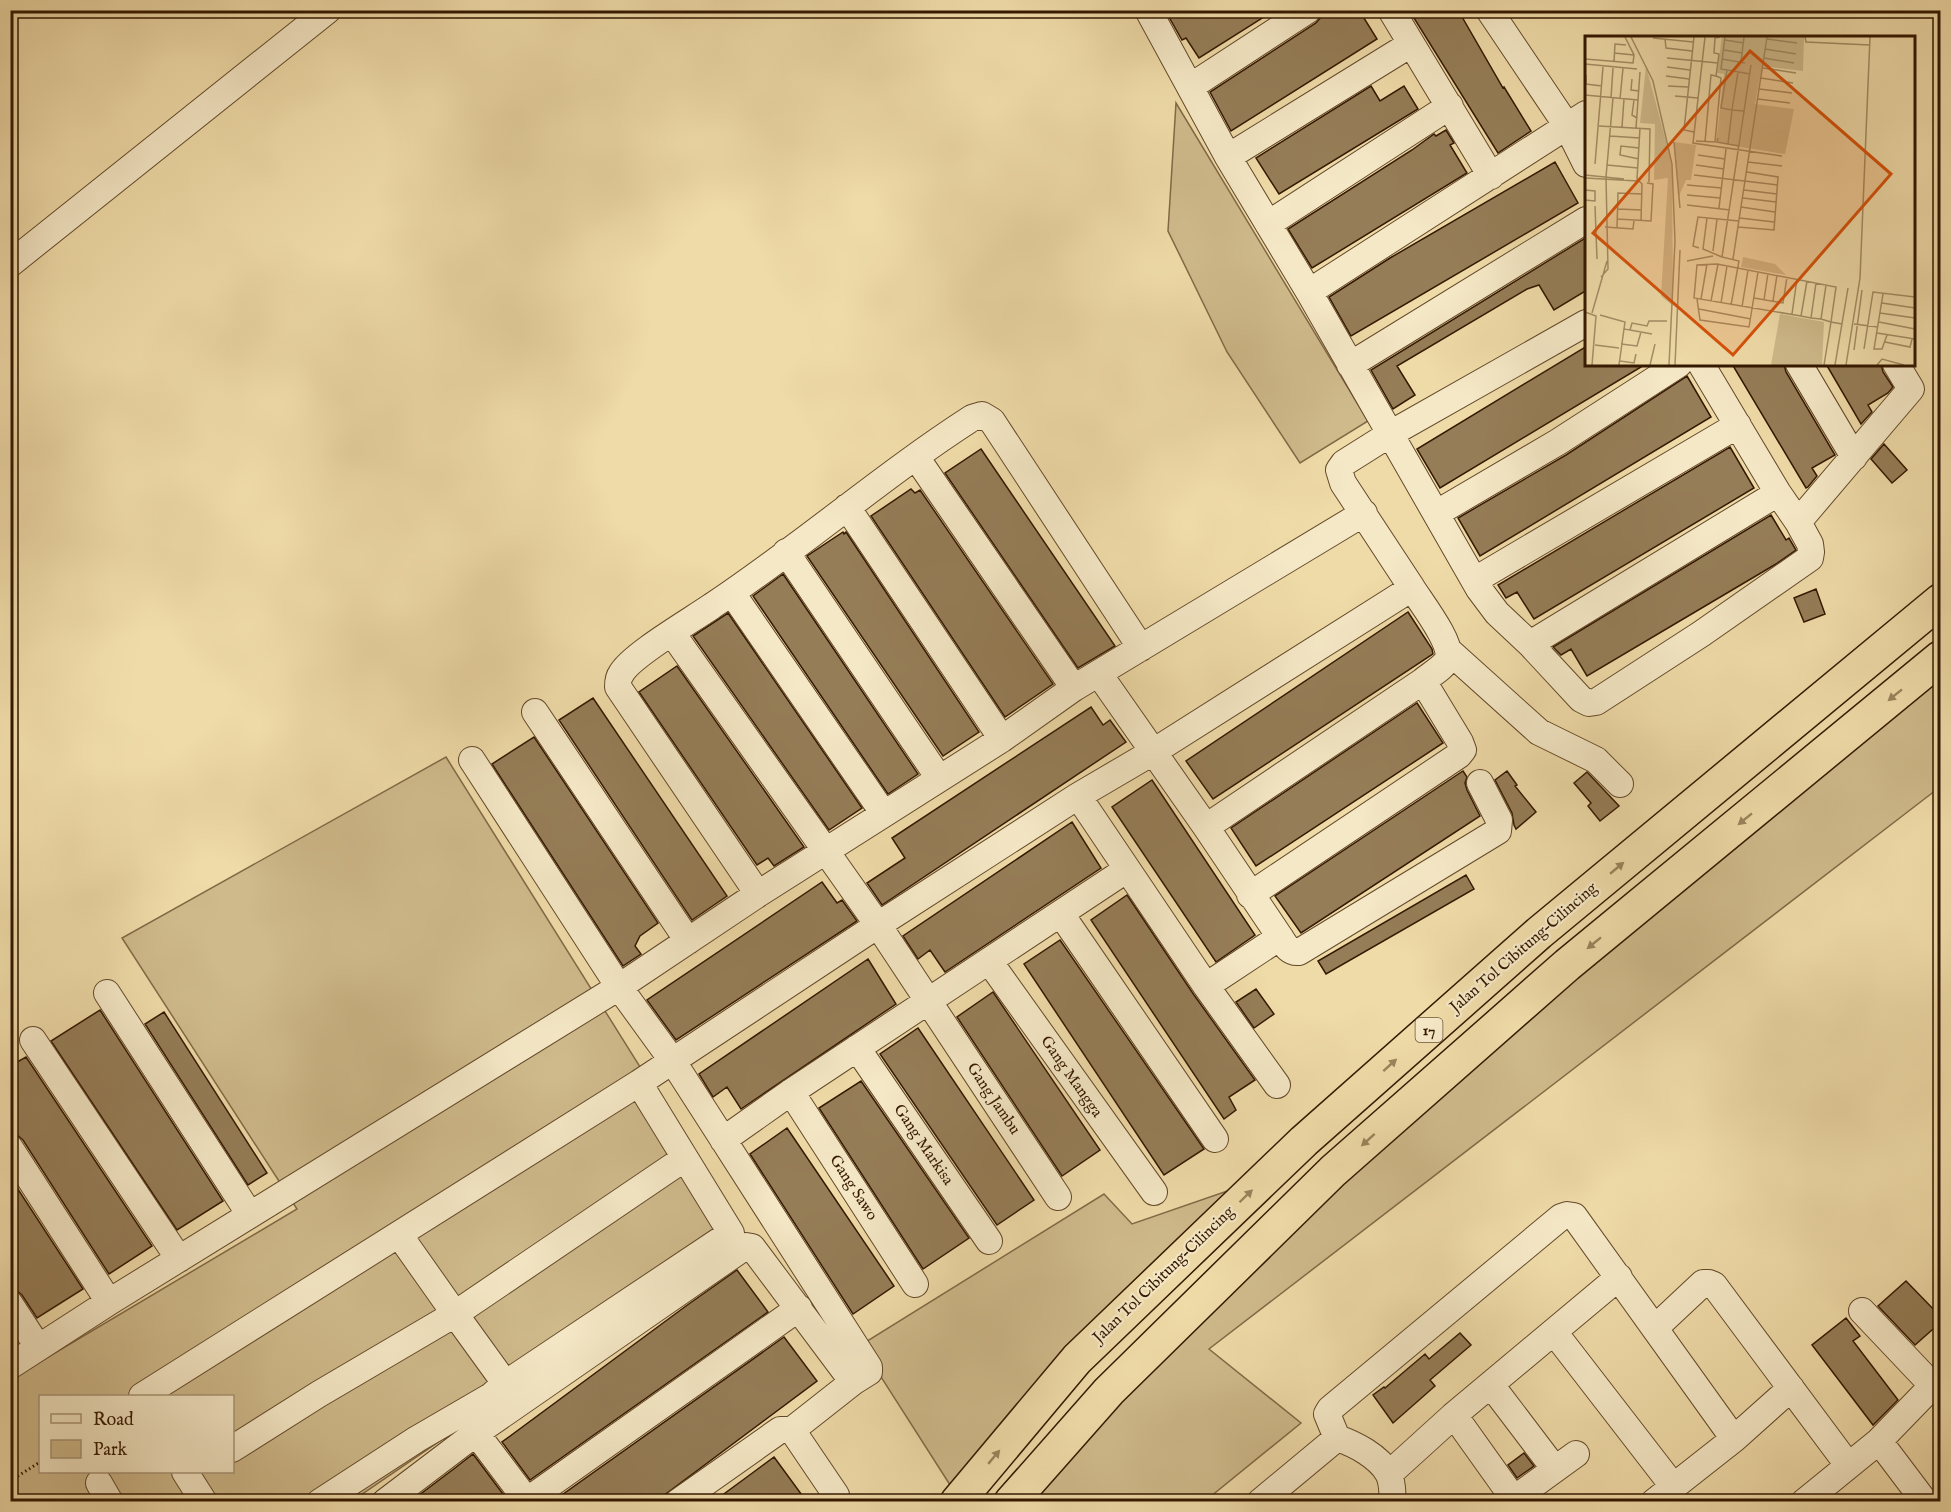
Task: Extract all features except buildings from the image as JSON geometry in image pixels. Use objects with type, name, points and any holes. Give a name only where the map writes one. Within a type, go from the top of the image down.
[{"type":"highway","name":"Jalan Tol Cibitung–Cilincing","points":[[957,1502],[1077,1359],[1304,1141],[1539,933],[1941,602]]},
{"type":"highway","name":"17","points":[[1011,1502],[1109,1391],[1333,1172],[1567,965],[1941,658]]},
{"type":"street","points":[[10,264],[328,10]]},
{"type":"street","points":[[1190,87],[1308,10]]},
{"type":"street","points":[[1391,10],[1491,176]]},
{"type":"street","points":[[1489,10],[1577,120],[1585,155]]},
{"type":"street","points":[[1151,12],[1228,157],[1309,292],[1479,590],[1497,613],[1530,644],[1581,699],[1589,703],[1596,702],[1701,634],[1810,558],[1810,544],[1798,522],[1778,493],[1702,366]]},
{"type":"street","points":[[1228,157],[1411,44]]},
{"type":"street","points":[[1268,224],[1450,106]]},
{"type":"street","points":[[1309,292],[1577,120]]},
{"type":"street","points":[[1350,364],[1585,221]]},
{"type":"street","points":[[1585,324],[1390,434],[1344,463],[1339,470],[1343,483],[1440,632],[1449,651],[1539,732],[1596,760],[1620,784]]},
{"type":"street","points":[[1437,513],[1558,442],[1676,366]]},
{"type":"street","points":[[1800,366],[1854,457]]},
{"type":"street","points":[[1798,522],[1911,389],[1897,366]]},
{"type":"street","points":[[758,894],[618,687],[621,674],[642,653],[732,593],[972,418],[985,416],[992,421],[1141,648]]},
{"type":"street","points":[[1475,580],[1738,425]]},
{"type":"street","points":[[916,457],[1074,688]]},
{"type":"street","points":[[1530,644],[1778,493]]},
{"type":"street","points":[[847,507],[1002,739]]},
{"type":"street","points":[[10,1366],[109,1302],[619,987],[825,850],[1002,739],[1074,688],[1364,513]]},
{"type":"street","points":[[786,552],[939,778]]},
{"type":"street","points":[[144,1395],[400,1236],[639,1083],[1078,796],[1153,752],[1412,588]]},
{"type":"street","points":[[732,593],[884,814]]},
{"type":"street","name":"Gang Jambu","points":[[672,633],[878,925],[1058,1197]]},
{"type":"street","points":[[1206,827],[1423,681],[1447,662],[1449,651]]},
{"type":"street","points":[[1099,674],[1206,827],[1250,895],[1288,949],[1294,952],[1299,952],[1498,831],[1499,820],[1480,783]]},
{"type":"street","points":[[1250,895],[1459,755],[1463,750],[1460,742],[1423,681]]},
{"type":"street","points":[[535,712],[688,940]]},
{"type":"street","points":[[472,760],[619,987],[672,1060],[869,1367],[869,1372],[792,1430],[780,1430],[678,1502]]},
{"type":"street","points":[[1078,796],[1126,870],[1277,1085]]},
{"type":"street","points":[[723,1140],[791,1092],[1126,870]]},
{"type":"street","points":[[1061,914],[1215,1139]]},
{"type":"street","points":[[1206,986],[1280,937]]},
{"type":"street","name":"Gang Mangga","points":[[989,961],[1154,1192]]},
{"type":"street","points":[[107,993],[250,1215]]},
{"type":"street","points":[[33,1040],[179,1259]]},
{"type":"street","name":"Gang Markisa","points":[[857,1048],[989,1241]]},
{"type":"street","points":[[320,1502],[417,1439],[491,1396],[502,1386],[731,1233],[639,1083]]},
{"type":"street","name":"Gang Sawo","points":[[791,1092],[915,1284]]},
{"type":"street","points":[[10,1148],[109,1302]]},
{"type":"street","points":[[234,1448],[455,1314],[685,1158]]},
{"type":"street","points":[[1392,1502],[1389,1474],[1367,1453],[1337,1438],[1327,1414],[1334,1404],[1561,1217],[1567,1215],[1574,1216],[1734,1439]]},
{"type":"street","points":[[400,1236],[502,1379],[502,1386]]},
{"type":"street","points":[[385,1502],[477,1433],[746,1246],[752,1247],[853,1382]]},
{"type":"street","points":[[1389,1474],[1454,1415],[1619,1277]]},
{"type":"street","points":[[1655,1328],[1703,1283],[1714,1285],[1848,1465]]},
{"type":"street","points":[[10,1304],[38,1347]]},
{"type":"street","points":[[477,1433],[527,1501],[799,1308]]},
{"type":"street","points":[[1804,1502],[1878,1441],[1937,1382],[1862,1311]]},
{"type":"street","points":[[1554,1332],[1663,1494],[1734,1439],[1791,1388]]},
{"type":"street","points":[[1491,1385],[1554,1468]]},
{"type":"street","points":[[1454,1415],[1515,1500],[1554,1468],[1576,1454]]},
{"type":"street","points":[[792,1430],[836,1495],[832,1502]]},
{"type":"street","points":[[1260,1502],[1337,1438]]},
{"type":"street","points":[[1878,1441],[1925,1502]]},
{"type":"street","points":[[190,1473],[204,1502]]},
{"type":"street","points":[[1933,1502],[1941,1494]]},
{"type":"path","points":[[10,1481],[39,1463]]},
{"type":"green space","points":[[1176,103],[1368,421],[1300,463],[1227,352],[1168,231]]},
{"type":"green space","points":[[1940,658],[1940,787],[1209,1349],[1301,1423],[1205,1501],[1011,1502],[1333,1171]]},
{"type":"green space","points":[[446,757],[744,1233],[352,1501],[11,1501],[10,1343],[28,1369],[297,1209],[122,938]]},
{"type":"green space","points":[[1265,1178],[959,1499],[881,1377],[864,1343],[1104,1194],[1132,1224]]}]
